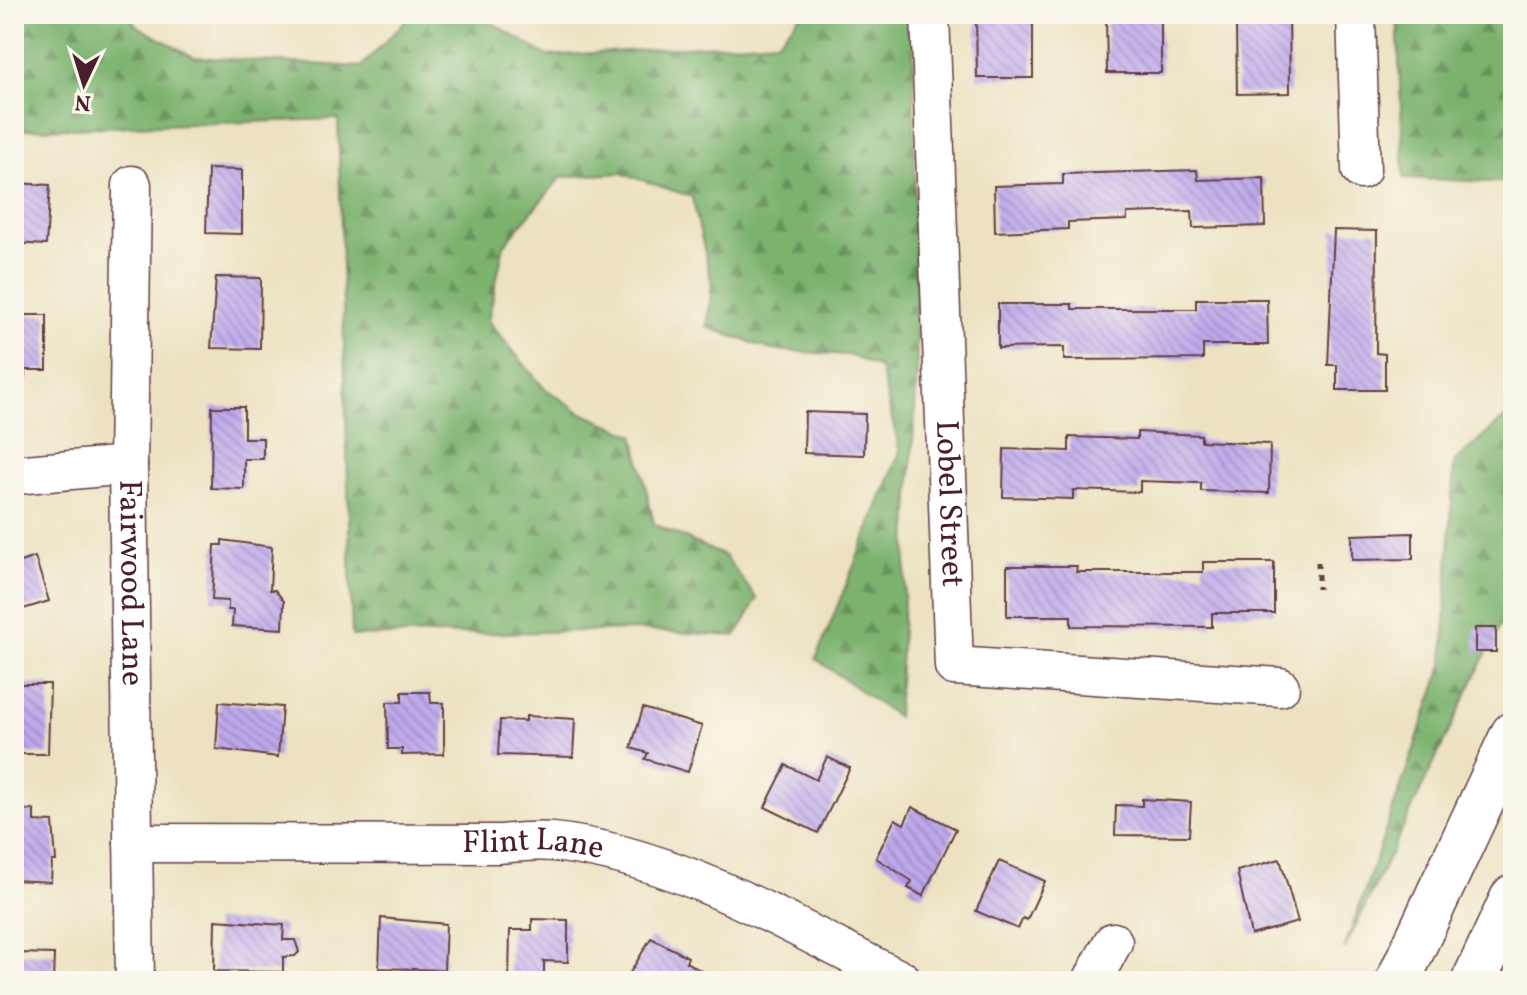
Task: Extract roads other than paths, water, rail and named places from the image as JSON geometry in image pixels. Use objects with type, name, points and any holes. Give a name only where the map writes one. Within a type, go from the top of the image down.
[{"type":"highway","points":[[1398,981],[1513,734]]},
{"type":"highway","points":[[1474,981],[1513,897]]},
{"type":"street","name":"Lobel Street","points":[[930,14],[954,666],[1280,687]]},
{"type":"street","points":[[1356,14],[1361,170]]},
{"type":"street","name":"Fairwood Lane","points":[[132,185],[128,465],[135,981]]},
{"type":"street","points":[[14,475],[128,465]]},
{"type":"street","name":"Flint Lane","points":[[133,843],[498,844],[550,841],[599,850],[697,881],[903,981]]},
{"type":"street","points":[[1092,981],[1113,942]]}]
